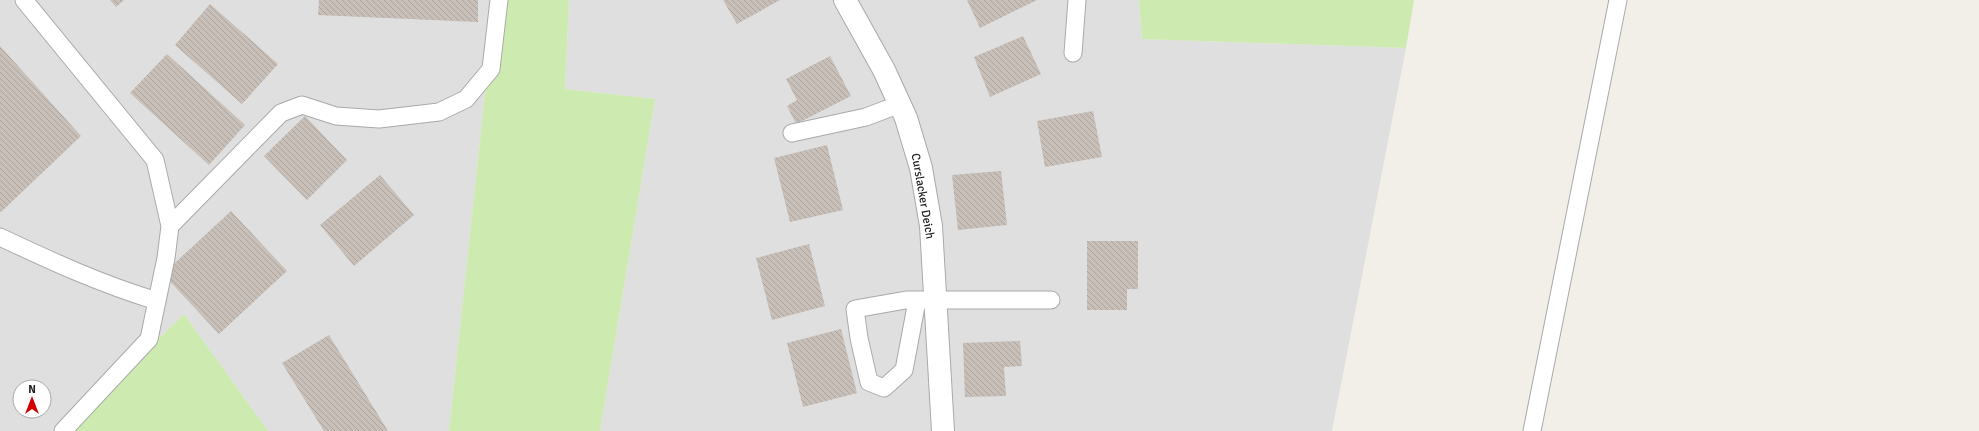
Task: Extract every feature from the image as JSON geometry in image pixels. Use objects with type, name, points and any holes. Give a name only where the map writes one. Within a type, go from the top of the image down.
[{"type":"street","name":"Curslacker Deich","points":[[845,0],[884,70],[900,104],[906,118],[921,168],[931,226],[926,301],[943,431]]},
{"type":"lane","points":[[24,0],[155,160],[170,226],[166,258],[149,339],[63,431]]},
{"type":"lane","points":[[170,226],[281,113],[302,105],[336,116],[379,119],[439,112],[466,99],[491,69],[499,0]]},
{"type":"lane","points":[[1073,53],[1077,0]]},
{"type":"lane","points":[[1532,431],[1618,0]]},
{"type":"lane","points":[[792,133],[866,117],[900,104]]},
{"type":"lane","points":[[0,236],[58,264],[114,288],[157,301]]},
{"type":"lane","points":[[926,301],[904,370],[884,388],[869,382],[859,338],[855,309],[906,300],[1051,300]]},
{"type":"shaded area","points":[[0,0],[495,0],[449,431],[268,431],[184,314],[64,431],[0,431]]},
{"type":"shaded area","points":[[569,0],[1139,0],[1142,39],[1406,48],[1332,431],[600,431],[655,99],[565,89]]},
{"type":"green space","points":[[495,0],[569,0],[565,89],[655,99],[600,431],[449,431]]},
{"type":"green space","points":[[1139,0],[1414,0],[1406,48],[1142,39]]},
{"type":"green space","points":[[184,314],[268,431],[64,431]]},
{"type":"building","points":[[110,0],[124,0],[116,7]]},
{"type":"building","points":[[319,0],[478,0],[478,22],[318,15]]},
{"type":"building","points":[[723,0],[780,0],[737,24]]},
{"type":"building","points":[[967,0],[1037,0],[980,28]]},
{"type":"building","points":[[210,4],[278,64],[242,104],[175,45]]},
{"type":"building","points":[[1023,36],[1041,74],[990,97],[974,57]]},
{"type":"building","points":[[0,46],[81,136],[1,212],[0,211]]},
{"type":"building","points":[[167,54],[245,125],[209,165],[130,93]]},
{"type":"building","points":[[830,56],[851,96],[796,124],[787,106],[797,100],[786,79]]},
{"type":"building","points":[[1093,111],[1102,157],[1045,167],[1037,121]]},
{"type":"building","points":[[305,116],[347,160],[307,200],[264,156]]},
{"type":"building","points":[[827,145],[843,210],[790,222],[774,158]]},
{"type":"building","points":[[1001,171],[1007,225],[958,230],[952,175]]},
{"type":"building","points":[[380,175],[414,215],[354,266],[320,225]]},
{"type":"building","points":[[231,211],[287,271],[219,334],[163,274]]},
{"type":"building","points":[[1087,241],[1138,241],[1138,289],[1127,289],[1127,310],[1087,310]]},
{"type":"building","points":[[809,244],[825,306],[772,320],[756,258]]},
{"type":"building","points":[[841,329],[857,393],[803,407],[787,343]]},
{"type":"building","points":[[329,335],[388,431],[324,431],[282,363]]},
{"type":"building","points":[[1020,341],[1022,366],[1004,367],[1006,396],[965,397],[963,343]]}]
